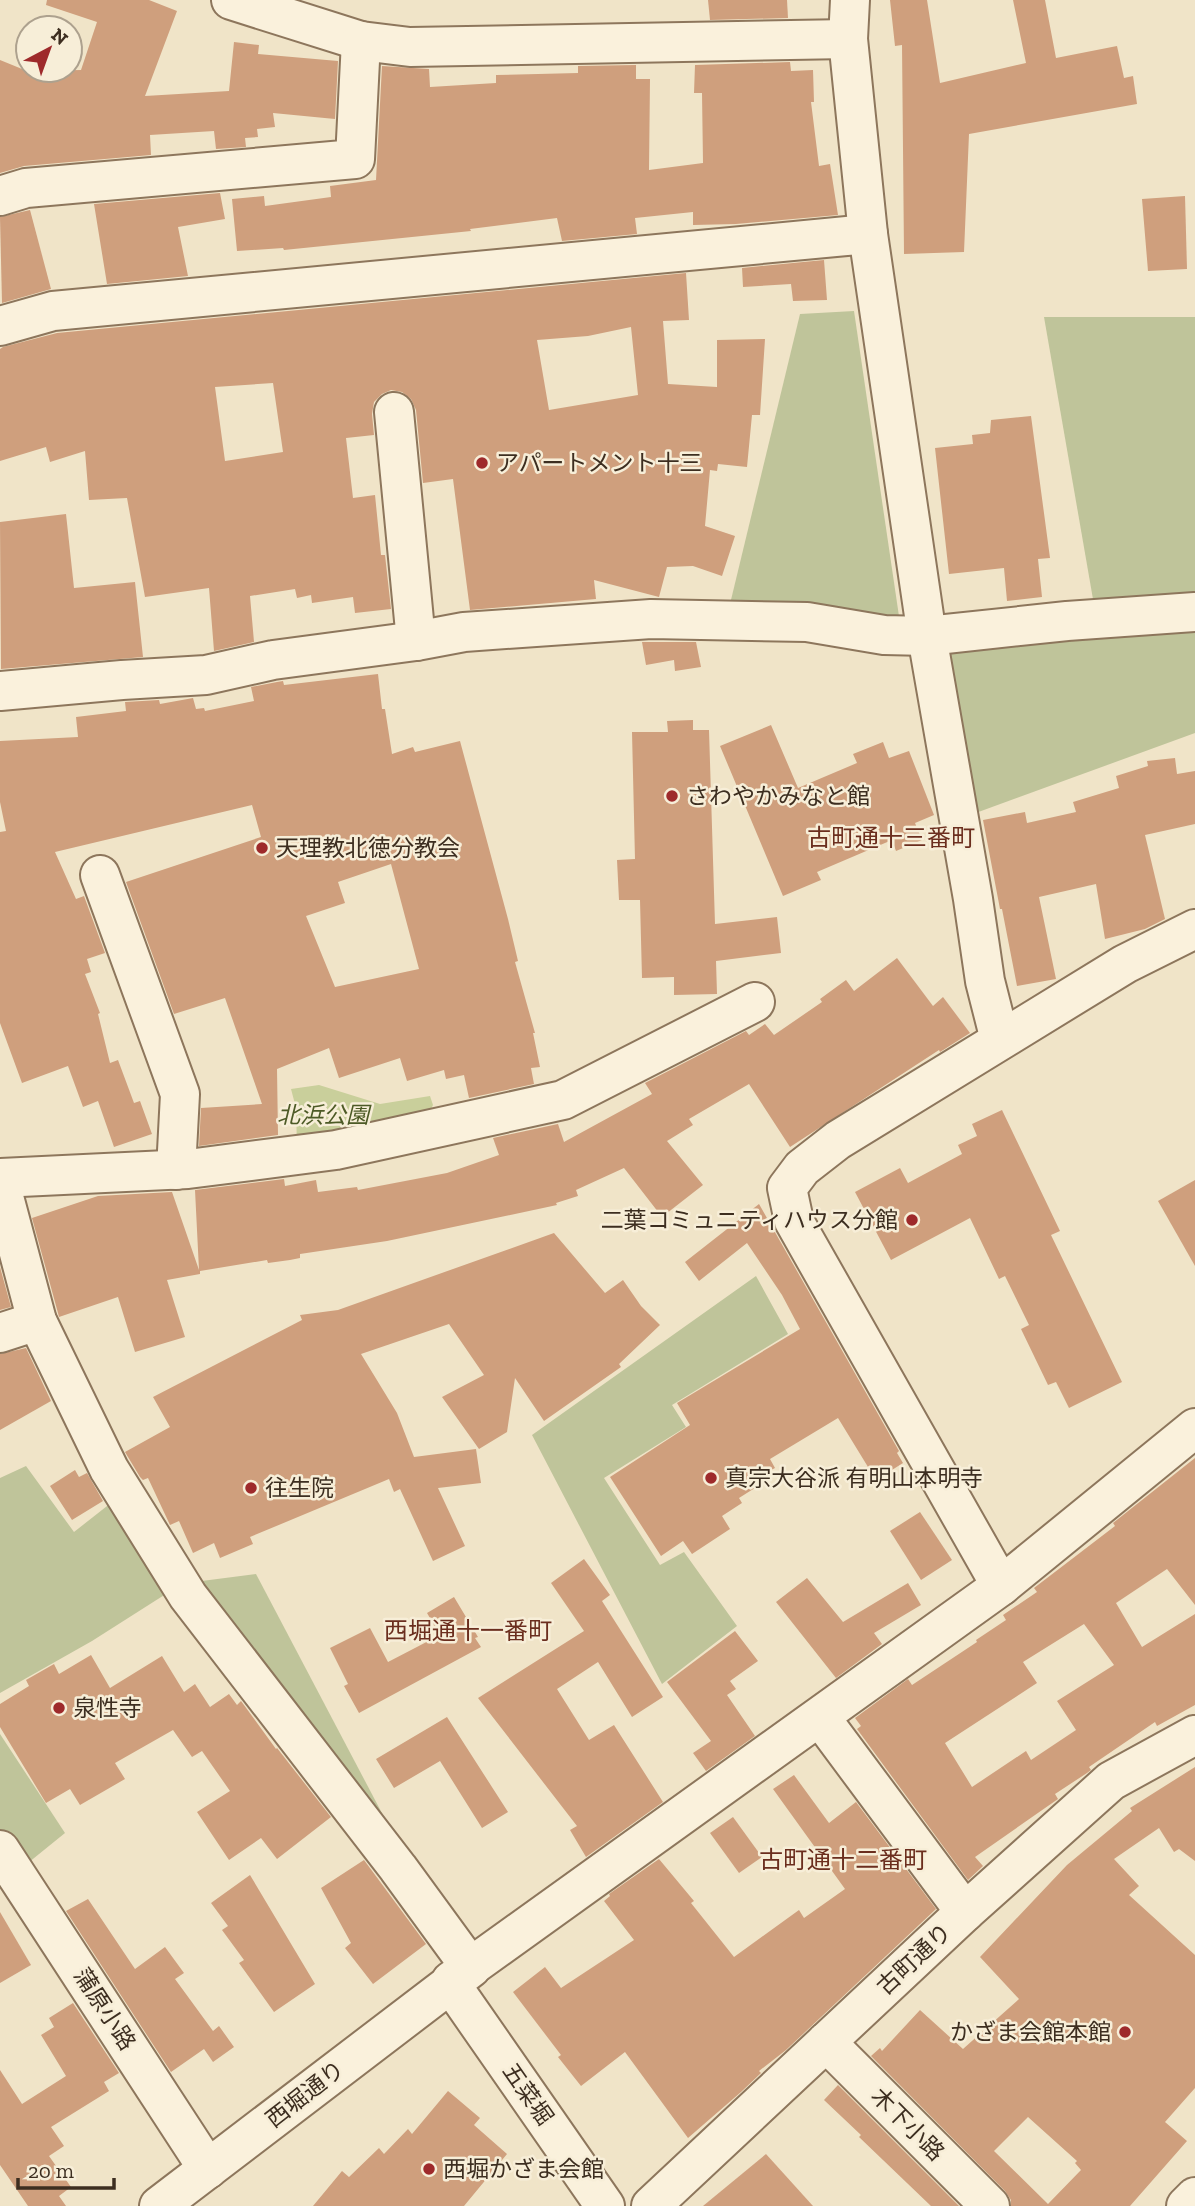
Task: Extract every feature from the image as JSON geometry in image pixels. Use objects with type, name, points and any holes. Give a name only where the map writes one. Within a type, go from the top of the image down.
[{"type":"street","points":[[231,0],[361,41],[410,47],[848,39]]},
{"type":"street","points":[[850,0],[848,39],[868,234],[927,636],[985,981],[1000,1040]]},
{"type":"street","points":[[0,196],[26,188],[355,159],[361,41]]},
{"type":"street","points":[[0,326],[53,311],[868,234]]},
{"type":"street","points":[[394,412],[416,641]]},
{"type":"street","points":[[0,691],[206,675],[273,660],[464,632],[651,619],[807,622],[884,635],[927,636],[1067,621],[1195,612]]},
{"type":"street","points":[[100,876],[180,1094],[176,1170]]},
{"type":"street","points":[[1001,1586],[794,1221],[787,1188],[802,1168],[838,1140],[1125,964],[1195,929]]},
{"type":"street","points":[[0,1180],[176,1170],[336,1150],[563,1100],[755,1002]]},
{"type":"street","name":"五菜堀","points":[[0,1180],[37,1321],[109,1469],[188,1596],[398,1868],[460,1975],[606,2206]]},
{"type":"street","points":[[0,1333],[37,1321]]},
{"type":"street","name":"西堀通り","points":[[159,2206],[460,1975],[1001,1586],[1195,1428]]},
{"type":"street","points":[[820,1717],[965,1912]]},
{"type":"street","name":"古町通り","points":[[651,2206],[965,1912],[1111,1781],[1195,1735]]},
{"type":"street","name":"蒲原小路","points":[[0,1850],[208,2169]]},
{"type":"street","name":"木下小路","points":[[826,2042],[990,2206]]},
{"type":"street","points":[[1186,2206],[1195,2197]]},
{"type":"green space","points":[[854,311],[900,623],[730,604],[800,314]]},
{"type":"green space","points":[[1044,317],[1195,317],[1195,600],[1094,605]]},
{"type":"green space","points":[[1195,623],[1195,733],[973,814],[938,644]]},
{"type":"green space","name":"北浜公園","points":[[319,1085],[380,1104],[430,1096],[433,1105],[430,1111],[297,1147],[296,1108],[291,1089]]},
{"type":"green space","points":[[756,1276],[788,1334],[672,1405],[686,1427],[604,1478],[660,1565],[684,1552],[737,1626],[662,1684],[532,1435]]},
{"type":"green space","points":[[26,1466],[74,1532],[116,1499],[169,1592],[92,1641],[0,1693],[0,1478]]},
{"type":"green space","points":[[256,1574],[384,1817],[374,1822],[194,1582]]},
{"type":"green space","points":[[0,1734],[65,1833],[23,1867],[0,1833]]},
{"type":"building","points":[[47,0],[149,0],[177,11],[145,96],[229,91],[234,42],[259,45],[258,54],[338,61],[335,119],[273,113],[275,127],[257,129],[258,137],[245,138],[246,147],[216,149],[214,131],[150,135],[151,155],[24,166],[0,173],[0,60],[14,66],[14,84],[84,84],[84,61],[97,22],[84,18],[84,14],[73,14],[46,5]]},
{"type":"building","points":[[708,0],[787,0],[788,18],[710,20]]},
{"type":"building","points":[[890,0],[927,0],[940,83],[1026,63],[1013,0],[1045,0],[1056,58],[1117,46],[1124,78],[1133,76],[1137,104],[969,134],[964,252],[904,254],[902,45],[895,46]]},
{"type":"building","points":[[790,62],[791,71],[813,70],[814,102],[811,102],[819,166],[830,164],[838,215],[693,225],[693,212],[635,218],[637,234],[562,241],[557,218],[470,229],[471,231],[284,250],[237,251],[232,199],[264,196],[265,206],[331,197],[330,186],[376,180],[382,66],[429,69],[430,87],[496,83],[496,75],[578,73],[578,66],[636,65],[636,79],[650,79],[649,170],[703,163],[702,93],[694,93],[695,65]]},
{"type":"building","points":[[220,193],[225,219],[178,227],[188,276],[107,284],[94,204]]},
{"type":"building","points":[[1185,196],[1187,269],[1148,271],[1142,199]]},
{"type":"building","points":[[30,210],[51,289],[2,303],[0,217]]},
{"type":"building","points":[[824,260],[827,300],[793,301],[791,284],[743,287],[742,268]]},
{"type":"building","points":[[686,273],[689,320],[663,321],[668,384],[717,387],[717,340],[765,339],[760,415],[752,415],[747,467],[718,464],[717,471],[710,470],[705,526],[735,536],[722,576],[693,566],[667,567],[659,597],[594,580],[596,599],[470,610],[453,479],[423,483],[416,410],[411,399],[402,392],[391,390],[374,402],[374,435],[346,438],[353,498],[375,495],[381,555],[385,555],[391,609],[355,613],[353,597],[312,603],[311,595],[297,598],[295,589],[250,596],[254,642],[214,651],[209,588],[145,597],[127,498],[89,500],[85,451],[50,462],[46,447],[0,461],[0,349],[57,333]],"holes":[[[631,327],[638,395],[549,410],[537,340],[588,336]],[[273,383],[283,452],[225,461],[215,387]]]},
{"type":"building","points":[[1031,416],[1050,558],[1038,559],[1042,597],[1007,601],[1004,568],[949,574],[935,448],[973,444],[972,435],[990,433],[991,420]]},
{"type":"building","points":[[66,514],[74,588],[135,582],[143,657],[1,669],[0,522]]},
{"type":"building","points":[[642,642],[696,642],[701,667],[675,671],[674,660],[646,665]]},
{"type":"building","points":[[378,674],[392,754],[413,747],[415,752],[460,741],[508,919],[518,961],[515,962],[535,1033],[540,1067],[531,1068],[534,1084],[469,1098],[464,1075],[446,1079],[444,1070],[407,1081],[400,1058],[339,1078],[329,1048],[277,1069],[278,1135],[199,1146],[201,1108],[262,1104],[225,998],[174,1014],[126,882],[261,837],[252,805],[55,852],[76,899],[84,896],[105,953],[87,959],[91,972],[85,974],[100,1013],[98,1014],[110,1063],[118,1060],[134,1103],[140,1101],[152,1134],[114,1147],[98,1101],[83,1107],[68,1066],[22,1083],[0,1023],[0,832],[6,831],[0,802],[0,741],[78,737],[76,717],[126,711],[125,702],[159,700],[160,704],[193,698],[196,709],[204,708],[205,711],[254,701],[251,687],[283,681],[284,685]],"holes":[[[391,864],[419,969],[335,987],[306,916],[345,903],[338,882]]]},
{"type":"building","name":"さわやかみなと館","points":[[693,720],[693,730],[709,730],[715,924],[777,917],[781,953],[716,961],[717,994],[674,995],[674,977],[642,978],[640,900],[619,900],[617,860],[635,859],[632,732],[668,732],[667,721]]},
{"type":"building","points":[[771,725],[798,788],[857,763],[853,754],[883,742],[889,758],[909,751],[934,815],[915,823],[922,840],[896,851],[892,840],[817,872],[821,880],[783,896],[720,746]]},
{"type":"building","points":[[1175,758],[1177,774],[1195,771],[1195,824],[1145,835],[1165,919],[1145,929],[1105,939],[1096,884],[1039,897],[1056,979],[1017,986],[983,820],[1025,812],[1027,823],[1076,812],[1073,802],[1119,788],[1116,776],[1148,766],[1147,761]]},
{"type":"building","points":[[897,958],[933,1006],[943,997],[970,1033],[940,1052],[939,1050],[790,1147],[749,1084],[689,1119],[693,1125],[667,1141],[703,1185],[662,1217],[624,1168],[576,1190],[578,1196],[556,1203],[557,1205],[387,1241],[300,1254],[300,1258],[290,1260],[268,1263],[267,1260],[200,1271],[200,1274],[167,1280],[185,1337],[135,1352],[118,1297],[59,1317],[32,1218],[98,1196],[172,1192],[199,1270],[195,1190],[284,1179],[285,1186],[316,1180],[318,1192],[357,1187],[358,1190],[447,1173],[499,1155],[493,1138],[558,1124],[564,1142],[652,1094],[645,1083],[746,1031],[749,1035],[765,1024],[774,1035],[822,1002],[820,999],[846,980],[854,991]]},
{"type":"building","points":[[1002,1110],[1060,1231],[1051,1235],[1122,1382],[1069,1408],[1056,1382],[1048,1385],[1021,1329],[1029,1325],[1005,1276],[999,1279],[970,1218],[891,1260],[855,1192],[900,1168],[908,1183],[962,1154],[958,1145],[977,1136],[972,1124]]},
{"type":"building","points":[[1195,1180],[1195,1266],[1158,1201]]},
{"type":"building","points":[[759,1204],[899,1451],[897,1453],[903,1463],[876,1480],[838,1418],[770,1459],[775,1468],[765,1473],[769,1479],[739,1498],[742,1503],[722,1516],[730,1529],[692,1554],[683,1541],[661,1556],[610,1477],[690,1425],[677,1403],[800,1329],[782,1295],[747,1243],[699,1281],[685,1262]]},
{"type":"building","points":[[554,1233],[605,1293],[623,1280],[641,1306],[660,1325],[619,1364],[621,1367],[544,1421],[515,1378],[507,1432],[479,1449],[442,1397],[484,1375],[449,1324],[361,1354],[397,1413],[414,1457],[476,1449],[481,1483],[438,1488],[465,1546],[433,1561],[400,1489],[394,1492],[389,1479],[250,1537],[253,1544],[220,1558],[214,1543],[193,1553],[179,1521],[170,1525],[148,1478],[143,1480],[140,1477],[125,1452],[170,1427],[153,1397],[302,1320],[300,1315],[338,1310]]},
{"type":"building","points":[[0,1267],[11,1307],[0,1310]]},
{"type":"building","points":[[26,1348],[51,1401],[0,1430],[0,1354]]},
{"type":"building","points":[[1195,1458],[1195,1605],[1167,1569],[1116,1603],[1142,1647],[1195,1614],[1195,1705],[1157,1726],[1155,1722],[1089,1767],[1091,1770],[1055,1794],[1058,1799],[975,1857],[983,1866],[968,1880],[857,1729],[861,1726],[855,1718],[908,1679],[912,1685],[977,1642],[976,1640],[1006,1620],[1003,1615],[1037,1592],[1034,1588],[1115,1526],[1113,1523]],"holes":[[[1084,1624],[1114,1665],[1057,1701],[1076,1730],[1031,1760],[1026,1751],[972,1787],[945,1743],[1037,1683],[1023,1662]]]},
{"type":"building","points":[[75,1470],[79,1477],[87,1473],[103,1501],[72,1520],[50,1486]]},
{"type":"building","points":[[920,1512],[952,1560],[921,1580],[890,1531]]},
{"type":"building","points":[[584,1559],[610,1595],[602,1601],[663,1697],[632,1717],[598,1662],[557,1689],[589,1740],[614,1725],[663,1802],[586,1857],[570,1830],[577,1826],[478,1698],[584,1631],[551,1583]]},
{"type":"building","points":[[807,1578],[843,1622],[908,1583],[921,1605],[874,1633],[882,1644],[836,1678],[776,1602]]},
{"type":"building","points":[[454,1597],[478,1637],[475,1638],[481,1647],[359,1713],[344,1686],[348,1684],[330,1648],[370,1628],[388,1662],[440,1635],[427,1613]]},
{"type":"building","points":[[735,1631],[758,1661],[730,1681],[736,1689],[727,1695],[755,1736],[706,1771],[693,1753],[711,1741],[667,1682]]},
{"type":"building","points":[[91,1655],[110,1688],[162,1656],[184,1692],[195,1684],[210,1707],[229,1694],[237,1705],[241,1701],[331,1817],[277,1859],[261,1838],[229,1860],[197,1812],[230,1791],[202,1751],[192,1757],[173,1730],[115,1763],[125,1779],[80,1805],[70,1789],[46,1803],[0,1727],[0,1704],[29,1686],[26,1680],[54,1664],[59,1674]]},
{"type":"building","points":[[447,1717],[508,1812],[482,1828],[440,1761],[394,1788],[376,1759]]},
{"type":"building","points":[[1195,1767],[1195,1861],[1179,1849],[1174,1852],[1159,1828],[1114,1859],[1139,1886],[1129,1895],[1195,1955],[1195,2088],[1165,2122],[1187,2141],[1130,2206],[1011,2206],[1011,2200],[1005,2191],[871,2056],[880,2048],[882,2051],[920,2010],[963,2049],[1019,1999],[980,1957],[1067,1865],[1132,1811],[1130,1808]],"holes":[[[1028,2117],[1077,2161],[1075,2163],[1081,2170],[1048,2204],[994,2151]]]},
{"type":"building","points":[[794,1775],[829,1823],[856,1802],[936,1909],[786,2050],[759,2071],[761,2073],[741,2092],[688,2138],[625,2052],[581,2086],[513,1992],[545,1967],[561,1988],[634,1940],[604,1901],[609,1894],[659,1859],[694,1901],[691,1903],[734,1957],[799,1910],[804,1918],[845,1889],[773,1789]]},
{"type":"building","points":[[733,1817],[762,1857],[739,1873],[710,1833]]},
{"type":"building","points":[[364,1860],[426,1944],[373,1984],[345,1948],[351,1943],[321,1888]]},
{"type":"building","points":[[250,1875],[315,1984],[274,2012],[239,1963],[244,1960],[222,1930],[228,1926],[211,1903]]},
{"type":"building","points":[[88,1899],[135,1969],[165,1947],[184,1973],[175,1979],[213,2031],[219,2026],[234,2047],[213,2062],[204,2049],[171,2072],[66,1911]]},
{"type":"building","points":[[0,1912],[31,1965],[0,1983]]},
{"type":"building","points":[[73,2003],[119,2073],[104,2082],[109,2091],[51,2127],[64,2146],[49,2156],[71,2187],[59,2196],[66,2206],[28,2206],[0,2165],[0,2070],[22,2104],[66,2076],[41,2035],[54,2027],[49,2018]]},
{"type":"building","points":[[838,2085],[959,2206],[931,2206],[859,2137],[861,2135],[824,2100]]},
{"type":"building","points":[[448,2091],[480,2118],[474,2125],[507,2154],[464,2206],[313,2206],[342,2171],[349,2177],[379,2148],[384,2154],[408,2129],[412,2134]]},
{"type":"building","points":[[766,2154],[813,2206],[703,2206]]},
{"type":"place","name":"アパートメント十三","points":[[482,463]]},
{"type":"place","name":"さわやかみなと館","points":[[672,796]]},
{"type":"place","name":"天理教北徳分教会","points":[[262,848]]},
{"type":"place","name":"二葉コミュニティハウス分館","points":[[912,1220]]},
{"type":"place","name":"真宗大谷派 有明山本明寺","points":[[711,1478]]},
{"type":"place","name":"往生院","points":[[251,1488]]},
{"type":"place","name":"泉性寺","points":[[59,1708]]},
{"type":"place","name":"かざま会館本館","points":[[1125,2032]]},
{"type":"place","name":"西堀かざま会館","points":[[429,2169]]},
{"type":"district","name":"古町通十三番町","points":[[891,837]]},
{"type":"district","name":"西堀通十一番町","points":[[468,1630]]},
{"type":"district","name":"古町通十二番町","points":[[843,1859]]}]
